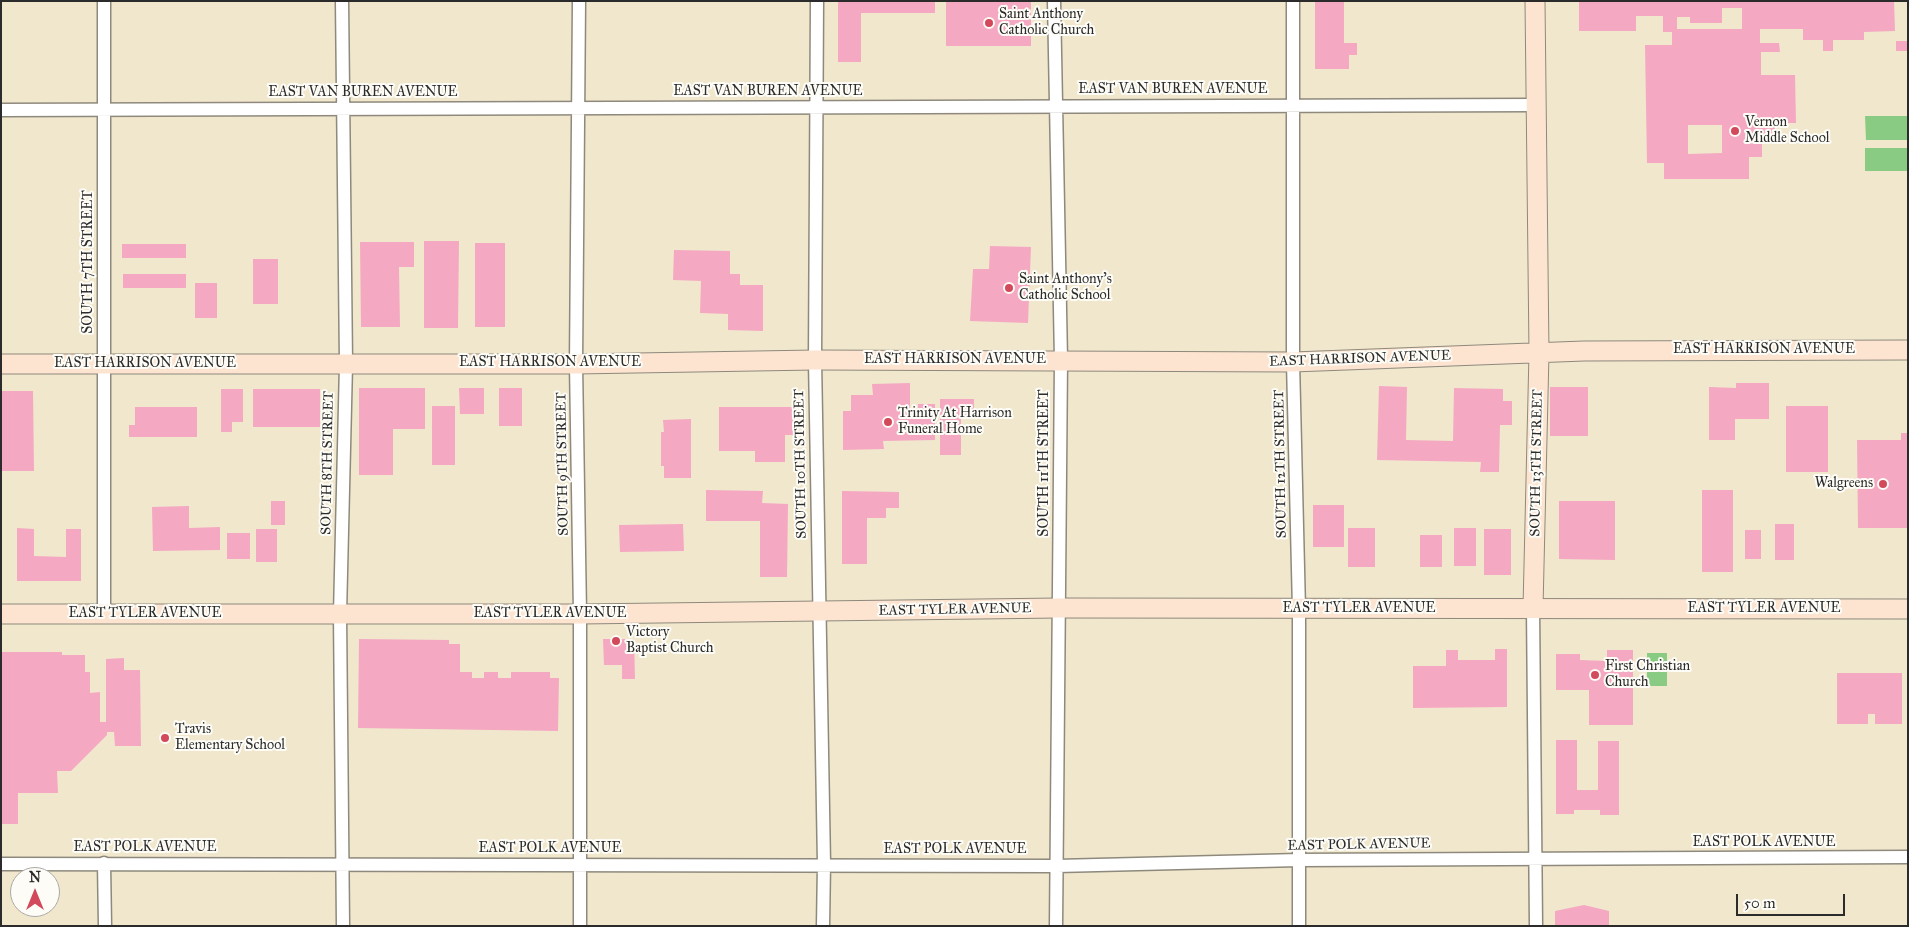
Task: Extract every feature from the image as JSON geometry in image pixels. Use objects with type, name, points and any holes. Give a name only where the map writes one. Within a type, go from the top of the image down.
[{"type":"main road","name":"SOUTH 13TH STREET","points":[[1534,608],[1539,353],[1535,1]]},
{"type":"main road","name":"EAST HARRISON AVENUE","points":[[1,364],[576,364],[815,360],[1293,362],[1539,353],[1908,350]]},
{"type":"main road","name":"EAST TYLER AVENUE","points":[[1,614],[580,614],[1059,608],[1299,610],[1534,608],[1908,609]]},
{"type":"street","name":"SOUTH 7TH STREET","points":[[104,1],[106,110],[104,614]]},
{"type":"street","name":"SOUTH 8TH STREET","points":[[342,1],[346,364],[340,614],[343,926]]},
{"type":"street","name":"SOUTH 9TH STREET","points":[[579,1],[576,364],[580,614],[580,926]]},
{"type":"street","name":"SOUTH 10TH STREET","points":[[816,1],[815,360],[824,864],[823,926]]},
{"type":"street","name":"SOUTH 11TH STREET","points":[[1054,1],[1061,360],[1056,926]]},
{"type":"street","name":"SOUTH 12TH STREET","points":[[1293,1],[1293,362],[1299,610],[1299,926]]},
{"type":"street","name":"EAST VAN BUREN AVENUE","points":[[1,110],[1535,105]]},
{"type":"street","name":"SOUTH 13TH STREET","points":[[1534,608],[1536,926]]},
{"type":"street","name":"EAST POLK AVENUE","points":[[1,864],[342,863],[1057,866],[1299,860],[1908,856]]},
{"type":"street","points":[[104,863],[105,926]]},
{"type":"green space","points":[[1865,116],[1908,116],[1908,140],[1866,140]]},
{"type":"green space","points":[[1865,148],[1908,148],[1908,171],[1865,171]]},
{"type":"green space","points":[[1647,653],[1667,653],[1667,686],[1647,686]]},
{"type":"building","points":[[838,1],[935,1],[935,13],[861,13],[861,62],[838,62]]},
{"type":"building","name":"Saint Anthony Catholic Church","points":[[946,1],[1031,1],[1031,46],[946,46]]},
{"type":"building","points":[[1315,1],[1344,1],[1344,43],[1357,43],[1357,55],[1349,55],[1349,69],[1315,69]]},
{"type":"building","points":[[1579,1],[1894,1],[1895,31],[1864,32],[1864,40],[1833,40],[1833,51],[1823,51],[1823,40],[1803,40],[1803,29],[1760,29],[1760,43],[1779,43],[1780,52],[1761,52],[1761,75],[1795,75],[1796,123],[1775,123],[1775,134],[1762,134],[1762,157],[1749,157],[1749,179],[1664,179],[1664,163],[1647,163],[1645,45],[1672,45],[1672,32],[1663,32],[1663,16],[1636,16],[1636,31],[1579,31]],"holes":[[[1722,8],[1742,8],[1742,29],[1677,29],[1677,17],[1690,17],[1690,23],[1722,23]],[[1688,125],[1722,125],[1722,153],[1688,154]]]},
{"type":"building","points":[[1896,41],[1908,41],[1908,51],[1896,51]]},
{"type":"building","points":[[424,241],[459,241],[458,328],[424,328]]},
{"type":"building","points":[[360,242],[414,242],[414,267],[399,267],[400,327],[361,327]]},
{"type":"building","points":[[475,243],[505,243],[505,327],[475,327]]},
{"type":"building","points":[[122,244],[186,244],[186,258],[122,258]]},
{"type":"building","points":[[990,246],[1031,247],[1028,323],[970,321],[973,269],[989,269]]},
{"type":"building","points":[[674,250],[730,251],[730,274],[740,274],[740,285],[763,285],[763,331],[728,330],[728,314],[700,313],[701,281],[673,280]]},
{"type":"building","points":[[253,259],[278,259],[278,304],[253,304]]},
{"type":"building","points":[[123,274],[186,274],[186,288],[123,288]]},
{"type":"building","points":[[195,283],[217,283],[217,318],[195,318]]},
{"type":"building","points":[[910,383],[910,414],[918,413],[918,404],[935,404],[935,440],[883,441],[884,449],[843,450],[843,411],[851,411],[851,395],[873,395],[872,384]]},
{"type":"building","points":[[1736,383],[1769,383],[1769,419],[1735,419],[1735,440],[1709,440],[1709,387],[1736,388]]},
{"type":"building","points":[[1379,386],[1407,387],[1406,440],[1453,441],[1454,388],[1503,389],[1503,401],[1512,401],[1512,425],[1500,425],[1499,472],[1480,472],[1481,462],[1377,460]]},
{"type":"building","points":[[1550,387],[1588,387],[1588,436],[1550,436]]},
{"type":"building","points":[[359,388],[425,388],[425,429],[393,429],[393,475],[359,475]]},
{"type":"building","points":[[459,388],[484,388],[484,414],[460,414]]},
{"type":"building","points":[[499,388],[522,388],[522,426],[499,426]]},
{"type":"building","points":[[221,389],[243,389],[243,422],[232,422],[232,432],[221,432]]},
{"type":"building","points":[[253,389],[320,389],[320,427],[253,427]]},
{"type":"building","points":[[1,391],[33,391],[34,471],[1,471]]},
{"type":"building","points":[[940,399],[974,399],[974,416],[961,416],[961,455],[940,455]]},
{"type":"building","points":[[432,406],[455,406],[455,465],[432,465]]},
{"type":"building","points":[[1786,406],[1828,406],[1828,472],[1786,472]]},
{"type":"building","points":[[135,407],[197,407],[197,437],[129,437],[129,425],[135,425]]},
{"type":"building","points":[[719,407],[795,407],[795,435],[785,435],[785,462],[755,462],[755,451],[719,451]]},
{"type":"building","points":[[691,419],[691,478],[664,478],[664,466],[661,466],[661,432],[664,432],[663,420]]},
{"type":"building","name":"Walgreens","points":[[1901,433],[1908,433],[1908,528],[1858,528],[1857,440],[1901,440]]},
{"type":"building","points":[[706,490],[763,491],[762,503],[788,504],[787,577],[760,577],[760,521],[706,521]]},
{"type":"building","points":[[1702,490],[1733,490],[1733,572],[1702,572]]},
{"type":"building","points":[[842,491],[899,492],[899,508],[886,508],[886,518],[867,518],[867,564],[842,564]]},
{"type":"building","points":[[271,501],[285,501],[285,525],[271,525]]},
{"type":"building","points":[[1559,501],[1615,501],[1615,560],[1559,559]]},
{"type":"building","points":[[1313,505],[1344,505],[1344,547],[1313,547]]},
{"type":"building","points":[[189,506],[189,528],[220,527],[220,550],[153,551],[152,507]]},
{"type":"building","points":[[683,524],[684,551],[620,552],[619,525]]},
{"type":"building","points":[[1775,524],[1794,524],[1794,560],[1775,560]]},
{"type":"building","points":[[17,528],[34,529],[34,556],[66,557],[66,529],[81,529],[81,581],[17,581]]},
{"type":"building","points":[[1348,528],[1375,528],[1375,567],[1348,567]]},
{"type":"building","points":[[1454,528],[1476,528],[1476,566],[1454,566]]},
{"type":"building","points":[[256,529],[277,529],[277,562],[256,562]]},
{"type":"building","points":[[1484,529],[1511,529],[1511,575],[1484,575]]},
{"type":"building","points":[[1745,530],[1761,530],[1761,559],[1745,559]]},
{"type":"building","points":[[227,533],[250,533],[250,559],[227,559]]},
{"type":"building","points":[[1420,535],[1442,535],[1442,567],[1420,567]]},
{"type":"building","points":[[359,639],[449,640],[449,644],[460,644],[460,672],[472,672],[472,678],[484,678],[484,672],[498,672],[498,678],[511,678],[511,672],[550,672],[550,678],[559,678],[558,731],[358,728]]},
{"type":"building","points":[[603,639],[634,639],[635,679],[622,679],[622,665],[604,665]]},
{"type":"building","points":[[1495,649],[1507,649],[1507,707],[1413,708],[1413,666],[1446,666],[1446,650],[1458,650],[1458,660],[1495,660]]},
{"type":"building","name":"First Christian Church","points":[[1607,650],[1633,650],[1633,725],[1589,725],[1589,690],[1556,690],[1556,654],[1580,654],[1580,660],[1607,661]]},
{"type":"building","points":[[1,652],[62,652],[62,655],[85,655],[85,672],[90,672],[90,693],[100,692],[100,722],[106,722],[106,659],[124,658],[124,670],[140,670],[141,746],[115,746],[114,732],[107,732],[107,735],[71,771],[57,771],[58,793],[18,793],[18,824],[1,824]]},
{"type":"building","points":[[1837,673],[1902,673],[1902,724],[1875,724],[1875,714],[1868,714],[1868,724],[1837,724]]},
{"type":"building","points":[[1556,740],[1577,740],[1577,790],[1598,790],[1598,741],[1619,741],[1619,815],[1600,815],[1600,810],[1574,810],[1574,814],[1556,814]]},
{"type":"building","points":[[1584,905],[1609,911],[1609,926],[1555,926],[1555,911]]},
{"type":"place","name":"Saint Anthony Catholic Church","points":[[989,23]]},
{"type":"place","name":"Vernon Middle School","points":[[1735,131]]},
{"type":"place","name":"Saint Anthony's Catholic School","points":[[1009,288]]},
{"type":"place","name":"Trinity At Harrison Funeral Home","points":[[888,422]]},
{"type":"place","name":"Walgreens","points":[[1883,484]]},
{"type":"place","name":"Victory Baptist Church","points":[[616,641]]},
{"type":"place","name":"First Christian Church","points":[[1595,675]]},
{"type":"place","name":"Travis Elementary School","points":[[165,738]]}]
